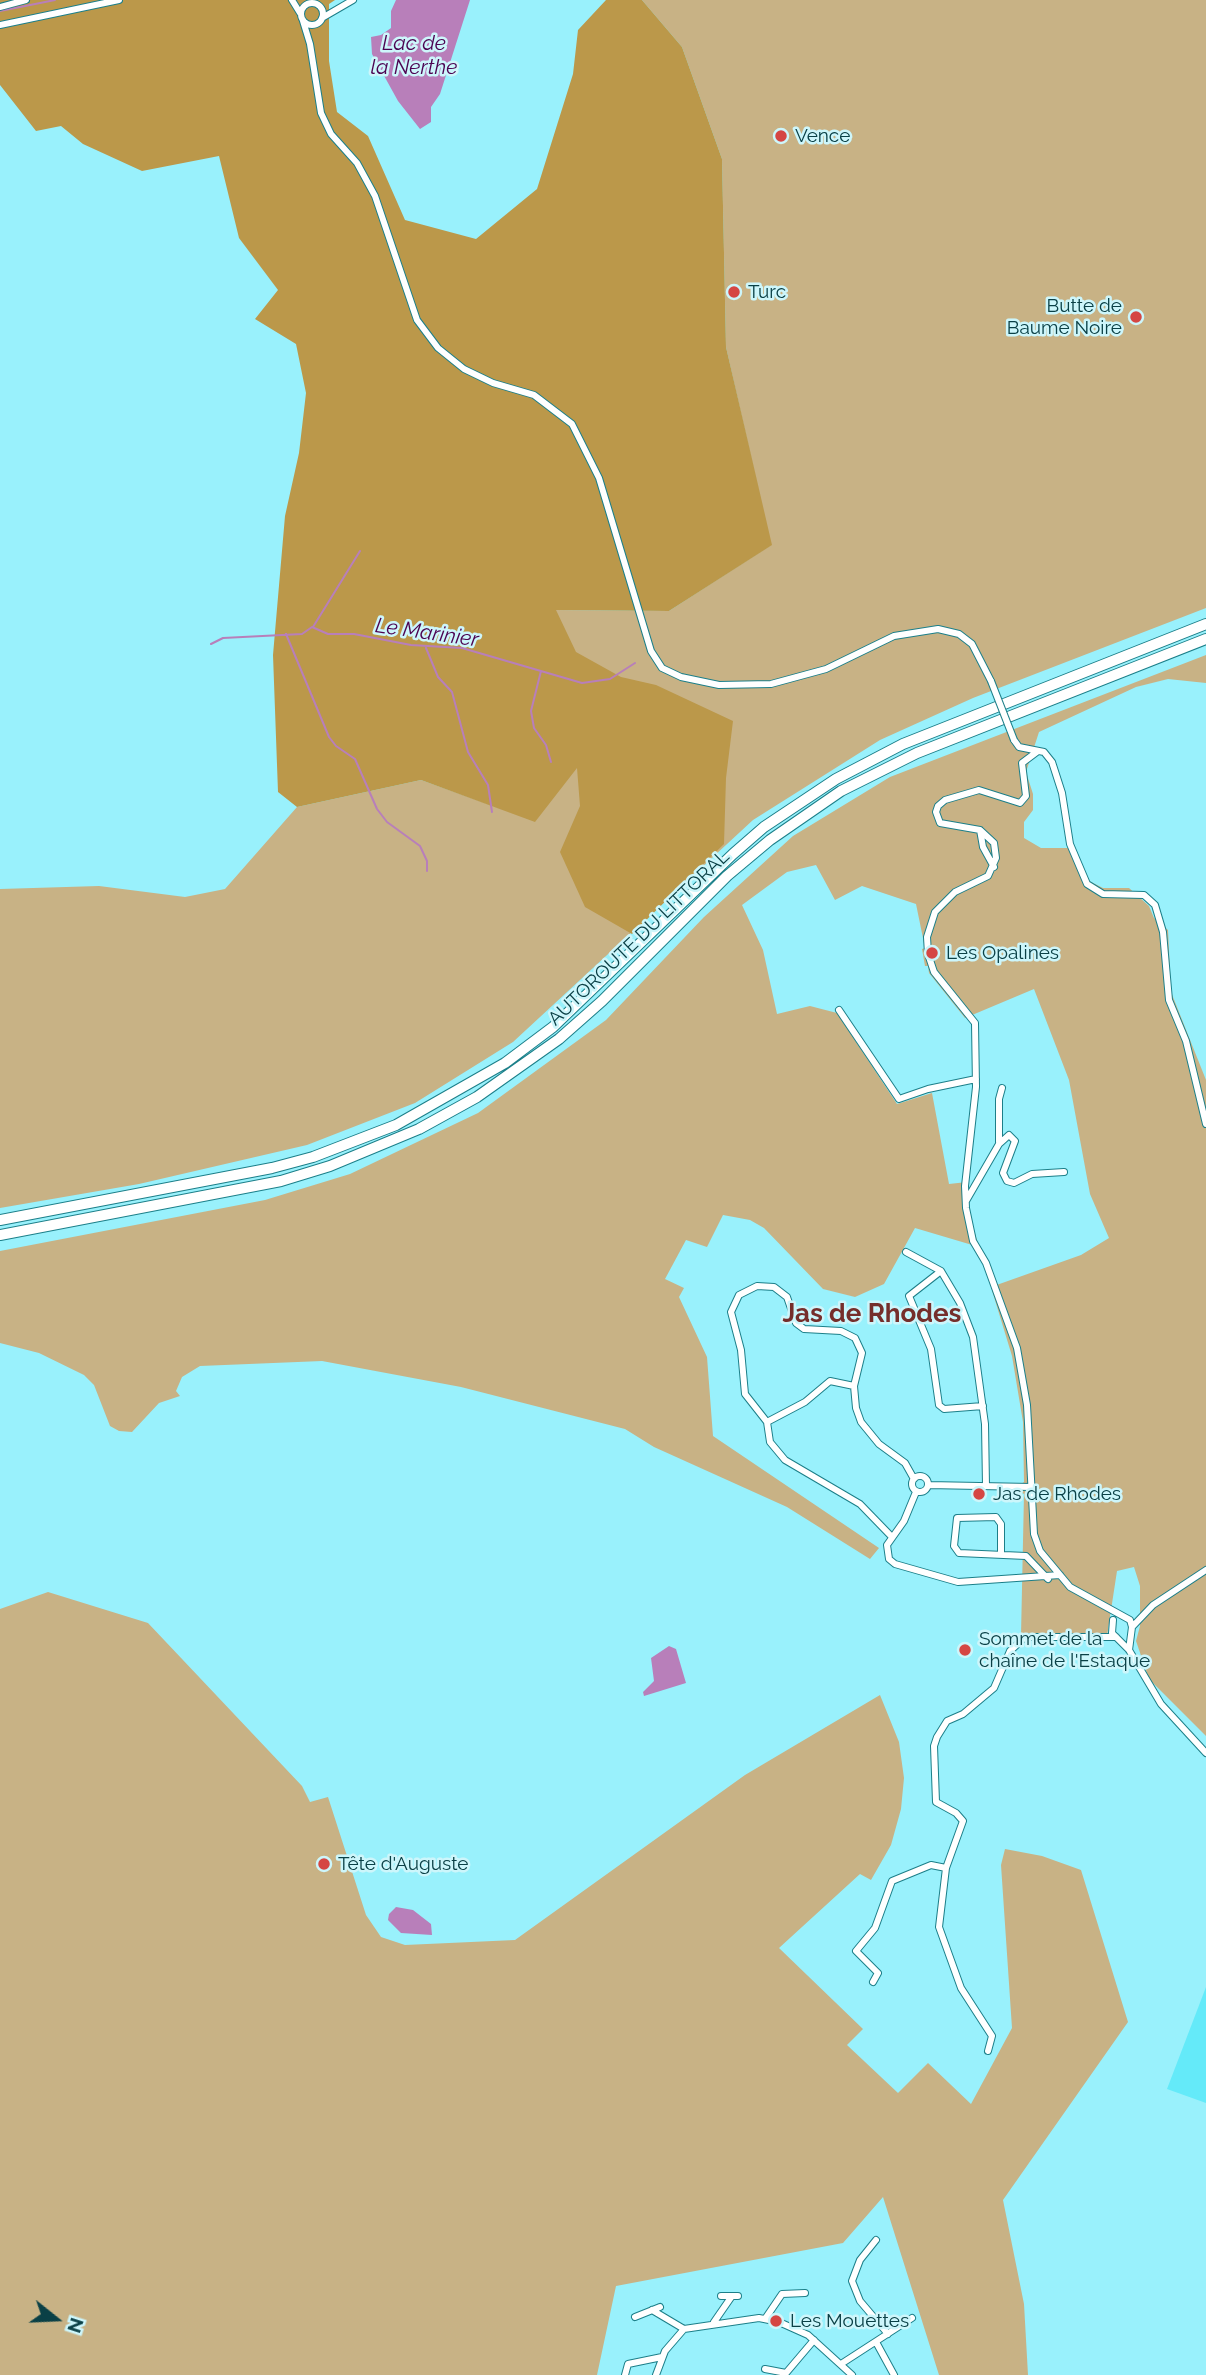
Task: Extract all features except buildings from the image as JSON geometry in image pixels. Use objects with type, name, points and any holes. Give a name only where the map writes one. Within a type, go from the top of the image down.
[{"type":"highway","name":"AUTOROUTE DU LITTORAL","points":[[0,1220],[272,1168],[313,1157],[396,1125],[448,1098],[535,1041],[588,996],[741,846],[836,779],[903,744],[1206,624]]},
{"type":"highway","name":"AUTOROUTE DU LITTORAL","points":[[0,1235],[281,1181],[330,1166],[419,1129],[477,1097],[559,1039],[602,1001],[727,876],[770,840],[841,791],[917,753],[1206,639]]},
{"type":"street","points":[[0,6],[26,0]]},
{"type":"street","points":[[0,25],[119,0]]},
{"type":"street","points":[[292,0],[302,17],[310,44],[321,113],[331,134],[363,172],[375,196],[406,293],[422,328],[438,348],[464,369],[493,383],[534,395],[557,410],[584,442],[607,502],[651,651],[662,668],[681,677],[719,685],[771,684],[826,669],[894,636],[938,629],[959,634],[972,644],[991,681],[1014,740],[1021,748],[1047,754],[1052,762],[1062,793],[1070,844],[1087,884],[1103,894],[1144,895],[1155,905],[1163,932],[1169,1000],[1186,1041],[1206,1124]]},
{"type":"street","points":[[302,0],[322,9],[341,8]]},
{"type":"street","points":[[302,17],[312,25],[353,0]]},
{"type":"street","points":[[302,17],[303,7],[311,3]]},
{"type":"street","points":[[310,44],[322,9]]},
{"type":"street","points":[[1038,751],[1022,763],[1026,796],[1020,803],[979,790],[945,800],[936,810],[939,821],[946,826],[968,825],[980,830],[996,848],[994,867],[985,878],[960,889],[946,900],[932,918],[927,936],[934,972],[975,1023],[976,1079],[965,1202],[973,1241],[986,1263],[1017,1348],[1027,1405],[1034,1534],[1040,1551],[1060,1576],[1081,1594],[1122,1616],[1131,1627],[1129,1650]]},
{"type":"street","points":[[980,830],[983,847],[994,867]]},
{"type":"street","points":[[839,1010],[899,1099],[928,1089],[976,1079]]},
{"type":"street","points":[[999,1144],[999,1099],[1002,1088]]},
{"type":"street","points":[[965,1202],[999,1144],[1009,1135],[1015,1138],[1014,1149],[1003,1173],[1010,1183],[1032,1174],[1064,1172]]},
{"type":"street","points":[[906,1252],[941,1270],[973,1337],[983,1406],[986,1486]]},
{"type":"street","points":[[941,1270],[909,1296],[931,1349],[939,1405],[944,1409],[983,1406]]},
{"type":"street","points":[[891,1536],[855,1500],[785,1460],[770,1442],[767,1422],[746,1395],[741,1350],[731,1320],[734,1303],[747,1290],[764,1285],[774,1287],[787,1297],[796,1322],[804,1329],[841,1331],[856,1338],[862,1359],[854,1386],[856,1408],[869,1435],[900,1458],[914,1479]]},
{"type":"street","points":[[767,1422],[805,1402],[830,1381],[854,1386]]},
{"type":"street","points":[[914,1479],[922,1477],[928,1485]]},
{"type":"street","points":[[914,1479],[912,1485],[916,1492]]},
{"type":"street","points":[[928,1485],[1031,1487]]},
{"type":"street","points":[[916,1492],[923,1492],[928,1485]]},
{"type":"street","points":[[916,1492],[904,1521],[891,1536],[887,1552],[892,1562],[948,1580],[1060,1576]]},
{"type":"street","points":[[1001,1555],[1000,1524],[996,1517],[957,1518],[954,1546],[959,1553],[1001,1555],[1026,1556],[1048,1578]]},
{"type":"street","points":[[988,2051],[992,2036],[961,1988],[939,1927],[946,1868],[962,1821],[956,1813],[936,1802],[934,1746],[937,1737],[947,1721],[963,1714],[993,1688],[1010,1651],[1031,1635],[1117,1637],[1139,1617],[1206,1570]]},
{"type":"street","points":[[1105,1638],[1111,1630],[1113,1620],[1108,1610]]},
{"type":"street","points":[[1113,1620],[1122,1616]]},
{"type":"street","points":[[1111,1630],[1129,1650],[1161,1704],[1206,1753]]},
{"type":"street","points":[[873,1982],[878,1973],[856,1951],[875,1928],[892,1881],[931,1865],[946,1868]]},
{"type":"street","points":[[876,2240],[856,2268],[852,2281],[859,2301],[888,2334]]},
{"type":"street","points":[[765,2319],[782,2294],[805,2293]]},
{"type":"street","points":[[715,2322],[735,2296],[721,2297]]},
{"type":"street","points":[[635,2317],[660,2307]]},
{"type":"street","points":[[652,2310],[684,2329]]},
{"type":"street","points":[[841,2364],[912,2318]]},
{"type":"street","points":[[656,2375],[662,2357],[674,2338],[684,2329],[715,2322],[765,2319],[801,2331],[852,2375]]},
{"type":"street","points":[[765,2369],[787,2374],[814,2340]]},
{"type":"street","points":[[876,2342],[894,2375]]},
{"type":"street","points":[[625,2375],[629,2360],[662,2357]]},
{"type":"shaded area","points":[[0,0],[335,0],[329,4],[329,61],[337,112],[368,136],[405,220],[476,239],[537,189],[573,74],[578,30],[606,0],[642,0],[682,47],[722,159],[726,347],[772,545],[669,611],[556,610],[576,652],[621,677],[656,685],[733,721],[726,778],[724,844],[632,934],[585,907],[560,852],[580,806],[577,768],[535,822],[421,780],[297,807],[278,792],[273,655],[285,516],[299,453],[306,393],[296,344],[255,319],[278,290],[239,238],[219,156],[142,171],[83,144],[61,126],[36,131],[0,85]]},
{"type":"shaded area","points":[[642,0],[1206,0],[1206,608],[973,698],[880,740],[753,820],[513,1042],[415,1103],[307,1145],[139,1184],[0,1208],[0,889],[99,886],[185,897],[225,889],[297,807],[421,780],[535,821],[556,610],[669,611],[771,545],[726,347],[722,159],[682,47]]},
{"type":"shaded area","points":[[1206,655],[1206,683],[1168,679],[1136,687],[1039,732],[1026,772],[1033,794],[1033,810],[1024,822],[1024,838],[1041,848],[1075,848],[1089,881],[1103,888],[1129,888],[1149,906],[1154,918],[1168,930],[1171,992],[1206,1080],[1206,1736],[1149,1679],[1136,1641],[1140,1626],[1140,1586],[1134,1567],[1117,1571],[1107,1636],[1021,1635],[1024,1494],[1019,1491],[1019,1485],[1024,1482],[1023,1422],[1012,1356],[991,1287],[1081,1255],[1109,1238],[1090,1194],[1069,1080],[1034,989],[965,1018],[929,973],[928,966],[925,966],[922,949],[925,948],[916,904],[862,886],[835,900],[816,865],[787,872],[742,905],[763,950],[777,1014],[810,1006],[837,1013],[897,1104],[932,1093],[949,1184],[967,1182],[967,1206],[979,1247],[915,1228],[884,1284],[855,1297],[823,1289],[764,1228],[750,1220],[723,1215],[707,1247],[686,1240],[665,1279],[684,1288],[679,1297],[707,1357],[713,1436],[879,1548],[870,1559],[787,1507],[654,1447],[625,1429],[461,1387],[322,1361],[200,1366],[182,1377],[176,1391],[180,1396],[159,1403],[132,1432],[119,1431],[110,1426],[94,1385],[84,1375],[39,1353],[0,1343],[0,1251],[265,1200],[350,1174],[478,1113],[606,1020],[704,917],[793,836],[890,777]]},
{"type":"shaded area","points":[[48,1592],[148,1623],[302,1786],[310,1802],[328,1797],[366,1915],[381,1937],[405,1945],[515,1940],[745,1775],[880,1695],[899,1742],[904,1778],[901,1809],[891,1845],[871,1880],[860,1874],[779,1948],[863,2029],[847,2045],[898,2093],[928,2063],[971,2104],[1012,2028],[1001,1865],[1005,1849],[1042,1856],[1081,1870],[1128,2022],[1003,2200],[1024,2304],[1028,2375],[939,2375],[883,2197],[843,2243],[616,2286],[597,2375],[0,2375],[0,1609]]},
{"type":"shaded area","points":[[1206,1987],[1206,2103],[1167,2089]]},
{"type":"water","name":"Lac de la Nerthe","points":[[396,0],[470,0],[440,94],[431,107],[431,122],[420,129],[398,101],[372,54],[371,37],[381,35],[391,28],[391,11]]},
{"type":"water","points":[[669,1646],[676,1649],[686,1683],[644,1696],[643,1692],[654,1681],[651,1658]]},
{"type":"water","points":[[396,1907],[413,1910],[431,1924],[432,1935],[401,1933],[388,1920],[389,1914]]},
{"type":"waterway","points":[[0,11],[55,0]]},
{"type":"waterway","points":[[313,627],[360,551]]},
{"type":"waterway","name":"Le Marinier","points":[[211,644],[223,638],[302,634],[312,627],[328,634],[354,634],[411,645],[462,648],[582,683],[610,679],[635,663]]},
{"type":"waterway","points":[[286,634],[329,737],[336,746],[355,759],[377,809],[387,822],[420,846],[427,861],[427,871]]},
{"type":"waterway","points":[[426,648],[438,677],[452,692],[468,752],[488,785],[492,812]]},
{"type":"waterway","points":[[541,671],[531,711],[534,728],[546,745],[551,762]]},
{"type":"place","name":"Vence","points":[[781,136]]},
{"type":"place","name":"Turc","points":[[734,292]]},
{"type":"place","name":"Butte de Baume Noire","points":[[1136,317]]},
{"type":"place","name":"Les Opalines","points":[[932,953]]},
{"type":"place","name":"Jas de Rhodes","points":[[979,1494]]},
{"type":"place","name":"Sommet de la chaîne de l'Estaque","points":[[965,1650]]},
{"type":"place","name":"Tête d'Auguste","points":[[324,1864]]},
{"type":"place","name":"Les Mouettes","points":[[776,2321]]},
{"type":"district","name":"Jas de Rhodes","points":[[872,1314]]}]
